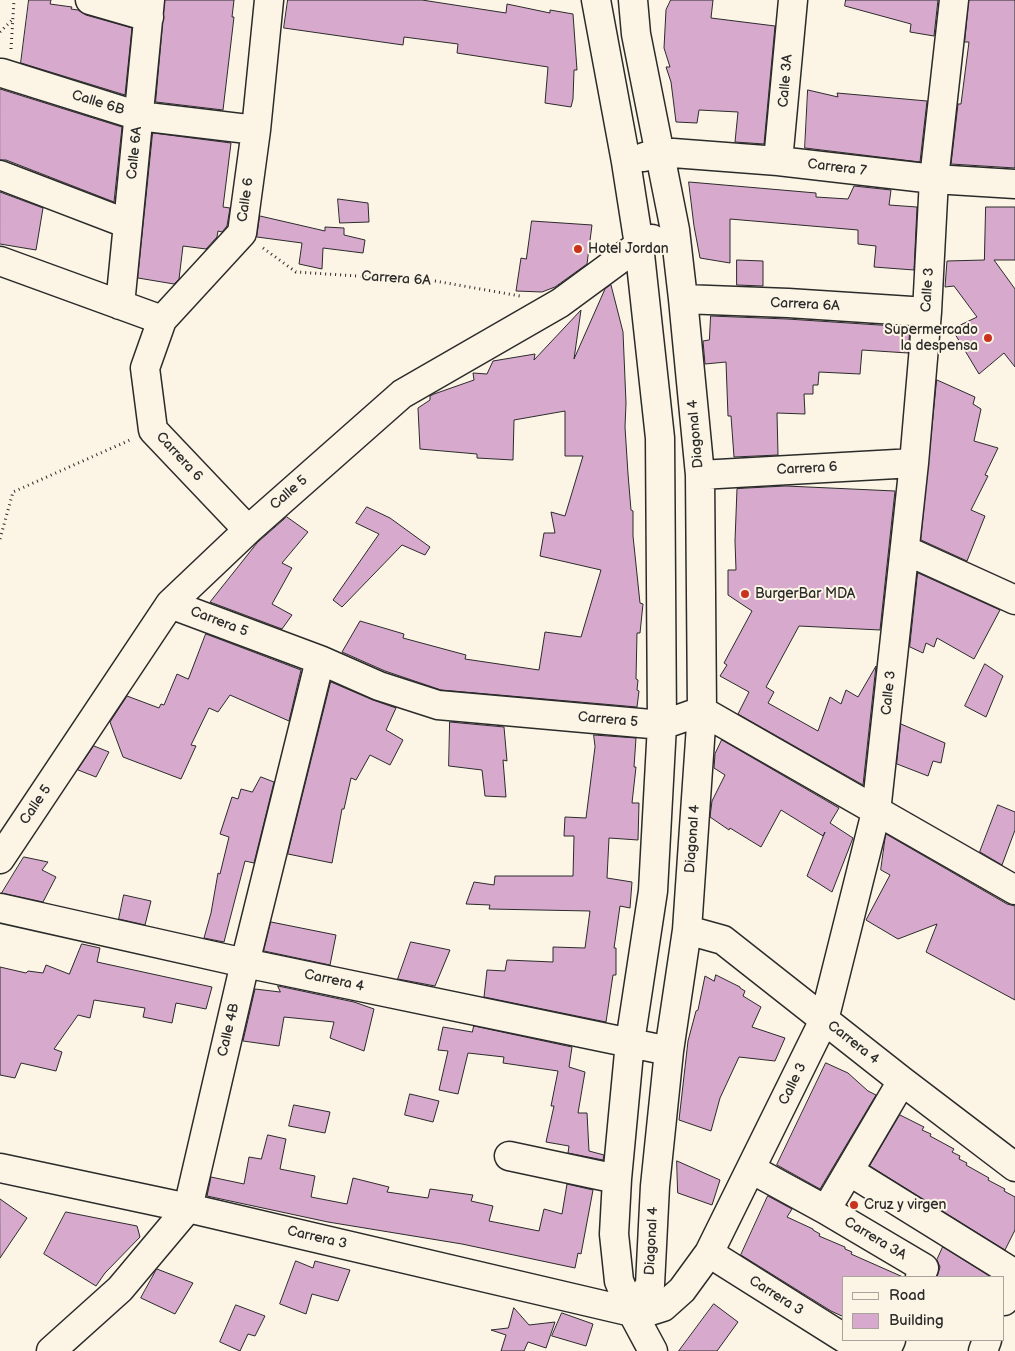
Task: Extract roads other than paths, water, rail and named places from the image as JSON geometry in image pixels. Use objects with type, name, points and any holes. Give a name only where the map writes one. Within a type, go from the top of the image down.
[{"type":"street","points":[[90,0],[149,9]]},
{"type":"street","name":"Calle 6","points":[[145,368],[162,320],[242,233],[256,130],[269,0]]},
{"type":"street","points":[[596,0],[626,162],[639,245],[660,438],[662,725],[653,891],[630,1042],[614,1234],[619,1281],[632,1312],[653,1351]]},
{"type":"street","name":"Diagonal 4","points":[[632,0],[636,34],[675,230],[683,299],[700,475],[702,711],[687,930],[669,1051],[655,1186],[650,1285],[632,1312]]},
{"type":"street","name":"Calle 3A","points":[[778,161],[793,0]]},
{"type":"street","name":"Calle 3","points":[[632,1312],[644,1312],[663,1307],[682,1290],[709,1254],[824,1020],[876,812],[914,463],[934,180],[954,0]]},
{"type":"street","name":"Calle 6A","points":[[120,305],[149,9]]},
{"type":"street","name":"Calle 6B","points":[[2,73],[139,116],[256,130]]},
{"type":"street","points":[[626,162],[660,152]]},
{"type":"street","name":"Carrera 7","points":[[660,152],[778,161],[934,180],[1015,184]]},
{"type":"street","points":[[0,174],[128,224]]},
{"type":"street","name":"Calle 5","points":[[0,859],[170,604],[248,530],[402,394],[560,304],[639,245],[675,230]]},
{"type":"street","points":[[0,261],[162,320]]},
{"type":"street","name":"Carrera 6A","points":[[683,299],[788,303],[926,312]]},
{"type":"street","name":"Carrera 6","points":[[145,368],[153,430],[248,530]]},
{"type":"street","name":"Carrera 6","points":[[700,475],[914,463]]},
{"type":"street","points":[[905,550],[1015,600]]},
{"type":"street","name":"Carrera 5","points":[[170,604],[320,660],[380,686],[438,705],[662,725],[702,711]]},
{"type":"street","name":"Calle 4B","points":[[51,1351],[120,1289],[188,1208],[245,963],[320,660]]},
{"type":"street","points":[[702,711],[1015,890]]},
{"type":"street","name":"Carrera 4","points":[[0,908],[245,963],[669,1051]]},
{"type":"street","name":"Carrera 4","points":[[687,930],[723,940],[902,1081],[1015,1166]]},
{"type":"street","points":[[826,1210],[902,1081]]},
{"type":"street","points":[[509,1156],[617,1180]]},
{"type":"street","name":"Carrera 3","points":[[0,1168],[188,1208],[632,1312]]},
{"type":"street","name":"Carrera 3A","points":[[751,1169],[826,1210],[922,1272]]},
{"type":"street","points":[[850,1171],[1015,1274],[1005,1298]]},
{"type":"street","name":"Carrera 3","points":[[709,1254],[842,1337]]},
{"type":"street","points":[[632,1312],[632,1351]]},
{"type":"street","points":[[849,1341],[865,1351]]},
{"type":"place","name":"Hotel Jordan","points":[[578,249]]},
{"type":"place","name":"Supermercado la despensa","points":[[988,338]]},
{"type":"place","name":"BurgerBar MDA","points":[[745,594]]},
{"type":"place","name":"Cruz y virgen","points":[[854,1205]]}]
